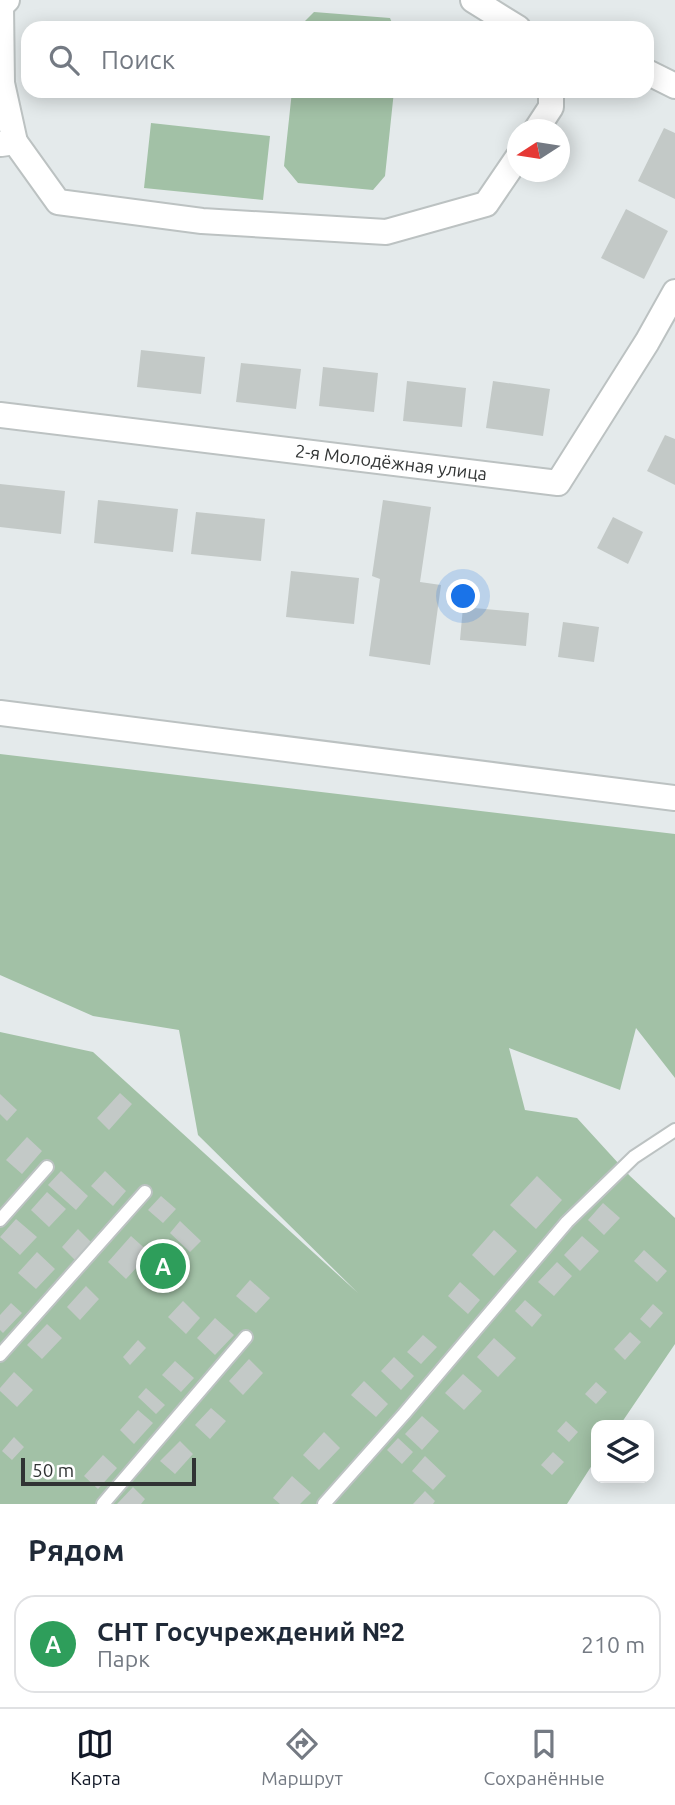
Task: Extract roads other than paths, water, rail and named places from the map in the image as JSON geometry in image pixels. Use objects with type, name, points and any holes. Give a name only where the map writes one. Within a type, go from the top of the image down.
[{"type":"street","points":[[7,0],[1,6],[2,83],[7,143],[58,202],[202,221],[386,232],[486,204],[507,172]]},
{"type":"street","points":[[473,0],[507,21]]},
{"type":"street","points":[[654,76],[675,86]]},
{"type":"street","points":[[543,119],[551,107],[551,98]]},
{"type":"street","name":"2-я Молодёжная улица","points":[[0,415],[558,484],[675,292]]},
{"type":"street","points":[[0,712],[675,798]]},
{"type":"lane","points":[[324,1504],[567,1222],[634,1157],[675,1130]]},
{"type":"lane","points":[[0,1220],[47,1167]]},
{"type":"lane","points":[[0,1355],[145,1192]]},
{"type":"lane","points":[[103,1504],[246,1337]]},
{"type":"place","name":"СНТ Госучреждений №2","points":[[163,1266]]}]
